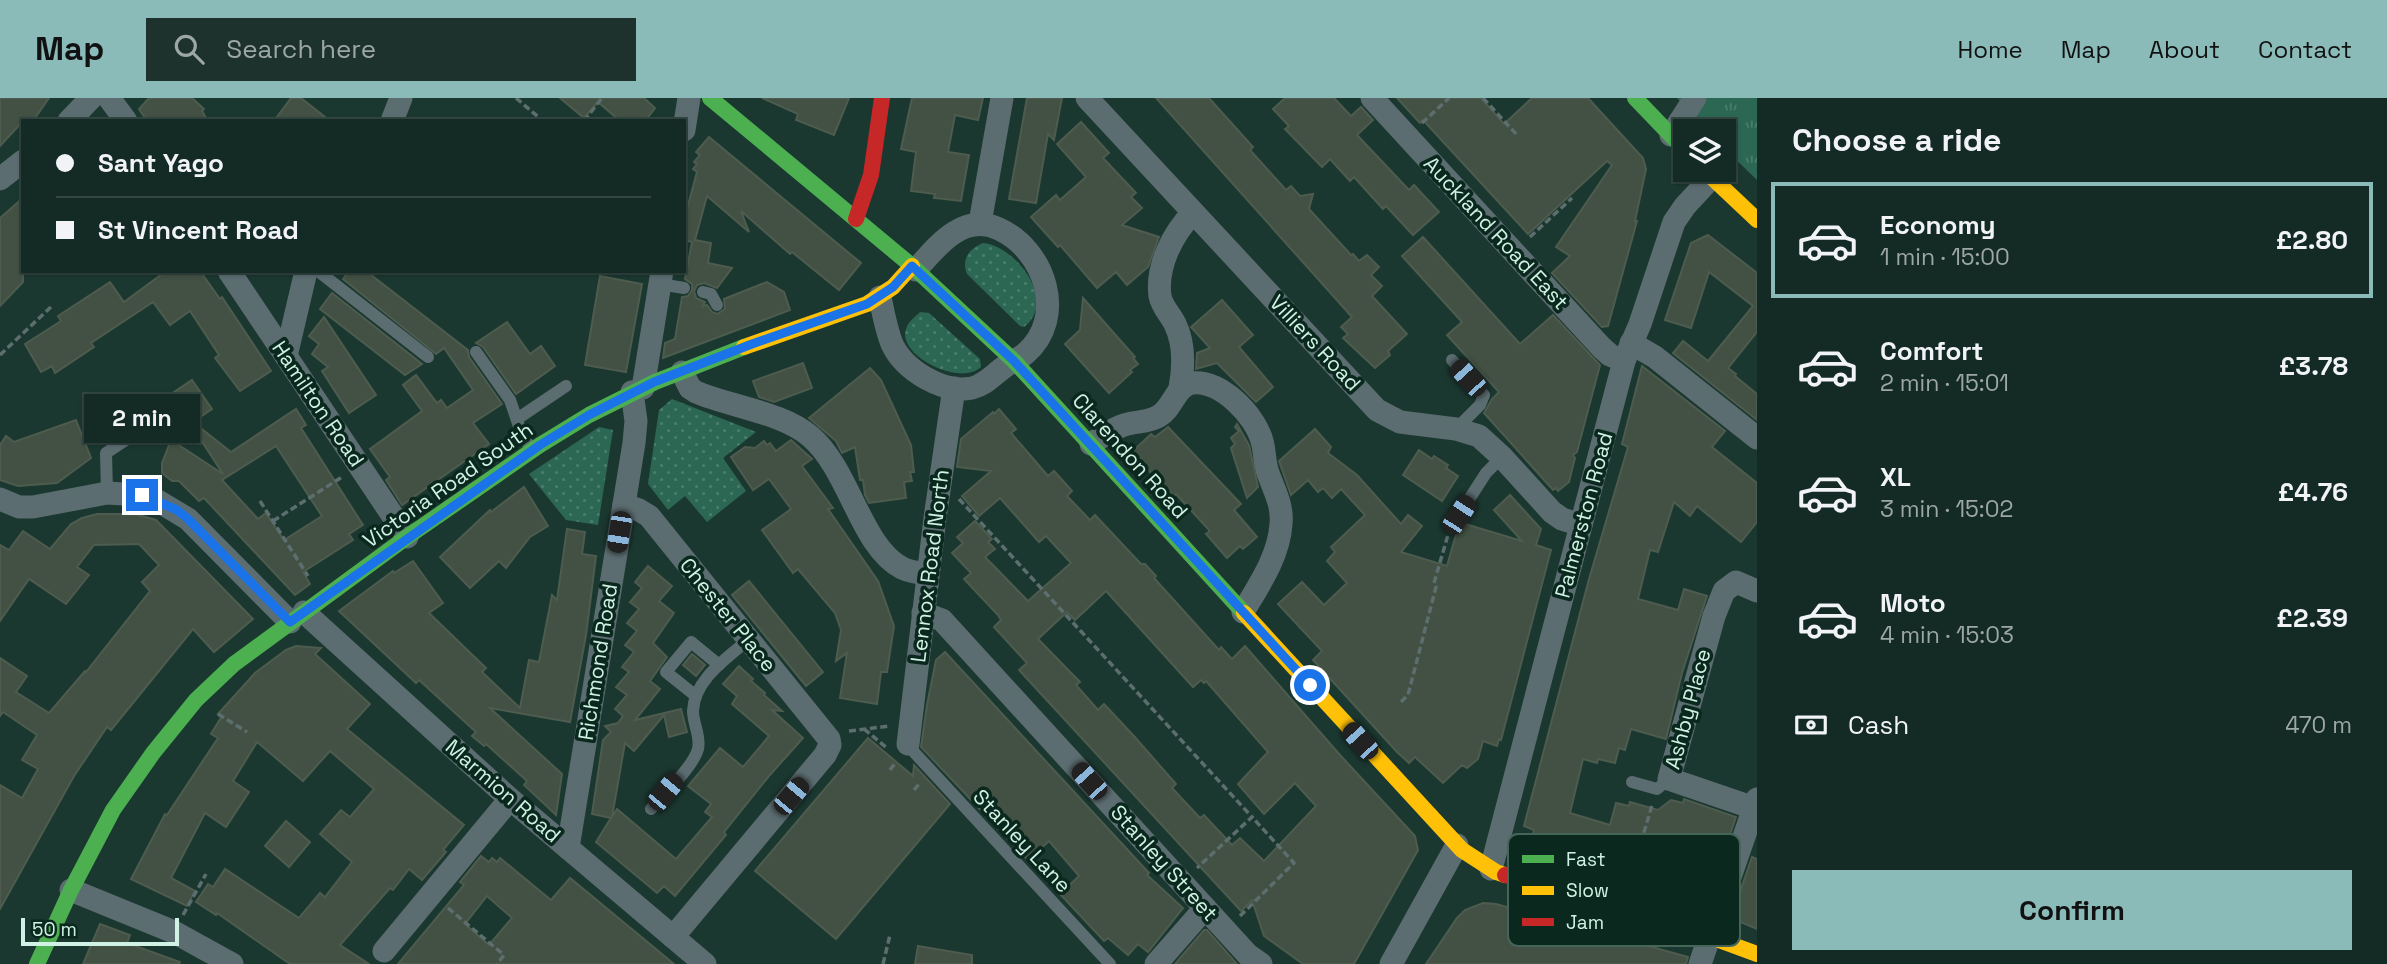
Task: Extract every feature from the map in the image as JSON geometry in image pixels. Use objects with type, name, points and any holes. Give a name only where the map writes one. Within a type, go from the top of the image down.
[{"type":"main road","name":"Clarendon Road","points":[[710,98],[914,268],[1014,361],[1457,845],[1492,869],[1508,875]]},
{"type":"main road","points":[[856,219],[875,157],[882,98]]},
{"type":"main road","points":[[1635,98],[1673,138]]},
{"type":"main road","points":[[1716,182],[1757,220]]},
{"type":"main road","name":"Victoria Road South","points":[[37,964],[71,890],[113,810],[153,753],[196,700],[234,664],[407,537],[532,450],[589,415],[638,390],[682,372],[880,297],[914,268]]},
{"type":"main road","name":"Clarendon Road","points":[[1736,946],[1757,954]]},
{"type":"street","points":[[71,119],[91,98]]},
{"type":"street","points":[[109,98],[125,119]]},
{"type":"street","points":[[393,119],[401,98]]},
{"type":"street","points":[[686,119],[689,98]]},
{"type":"street","points":[[980,223],[1002,98]]},
{"type":"street","name":"Villiers Road","points":[[1087,98],[1377,410],[1400,422],[1479,436],[1552,512],[1581,526]]},
{"type":"street","name":"Auckland Road East","points":[[1372,98],[1601,348],[1610,355],[1628,352],[1655,357],[1757,438]]},
{"type":"street","points":[[1687,119],[1695,98]]},
{"type":"street","points":[[0,179],[21,163]]},
{"type":"street","name":"Palmerston Road","points":[[1492,869],[1628,352],[1674,222],[1702,182]]},
{"type":"street","points":[[1091,444],[1123,425],[1147,422],[1162,415],[1172,404],[1180,388],[1182,341],[1175,322],[1164,308],[1160,296],[1160,279],[1173,236],[1193,213]]},
{"type":"street","points":[[880,297],[888,333],[897,352],[920,374],[954,388],[972,388],[983,384],[1026,353],[1045,322],[1048,301],[1043,277],[1036,262],[1022,245],[1004,231],[980,223],[960,228],[914,268]]},
{"type":"street","name":"Hamilton Road","points":[[230,273],[407,537]]},
{"type":"street","points":[[286,355],[306,273]]},
{"type":"street","name":"Richmond Road","points":[[568,848],[624,505],[638,390],[661,277]]},
{"type":"street","points":[[682,372],[690,388],[696,392],[796,426],[812,438],[831,458],[868,531],[885,554],[904,569],[928,574]]},
{"type":"street","points":[[1180,388],[1196,383],[1210,386],[1242,407],[1262,441],[1268,473],[1278,496],[1282,521],[1279,541],[1243,612]]},
{"type":"street","name":"Lennox Road North","points":[[909,734],[954,388]]},
{"type":"street","name":"Marmion Road","points":[[3,506],[33,507],[107,494],[142,495],[177,510],[306,611],[510,799],[702,963]]},
{"type":"street","name":"Chester Place","points":[[624,505],[649,516],[827,733]]},
{"type":"street","name":"Ashby Place","points":[[1740,847],[1755,804],[1663,784],[1721,595],[1737,582],[1757,591]]},
{"type":"street","name":"Stanley Street","points":[[923,613],[942,620],[1248,955],[1261,964]]},
{"type":"street","points":[[673,937],[825,755],[830,745],[827,733]]},
{"type":"street","points":[[384,951],[425,895],[510,799]]},
{"type":"street","points":[[1391,964],[1457,845]]},
{"type":"street","points":[[71,890],[174,932],[232,964]]},
{"type":"street","points":[[1156,964],[1205,908]]},
{"type":"street","name":"Ashby Place","points":[[1700,964],[1706,946]]},
{"type":"lane","points":[[321,273],[428,357]]},
{"type":"lane","points":[[661,277],[684,288]]},
{"type":"lane","points":[[703,292],[711,294],[718,305]]},
{"type":"lane","points":[[476,352],[510,400],[522,435],[532,450]]},
{"type":"lane","points":[[1452,360],[1484,396],[1462,431]]},
{"type":"lane","points":[[517,419],[566,386]]},
{"type":"lane","points":[[107,494],[106,453],[174,408]]},
{"type":"lane","points":[[1459,515],[1486,473],[1502,457]]},
{"type":"lane","points":[[651,809],[693,759],[698,748],[693,713],[696,696],[706,678],[748,640]]},
{"type":"lane","points":[[696,696],[666,672],[691,642],[719,665]]},
{"type":"lane","name":"Stanley Lane","points":[[909,734],[912,750],[1110,964]]},
{"type":"lane","points":[[1632,782],[1663,784]]},
{"type":"path","points":[[516,98],[541,119]]},
{"type":"path","points":[[586,119],[602,98]]},
{"type":"path","points":[[1408,137],[1449,98]]},
{"type":"path","points":[[1483,98],[1517,135]]},
{"type":"path","points":[[1514,252],[1572,198]]},
{"type":"path","points":[[0,355],[53,305]]},
{"type":"path","points":[[274,521],[359,466]]},
{"type":"path","points":[[941,480],[1294,863],[1225,930]]},
{"type":"path","points":[[260,501],[274,521],[306,611]]},
{"type":"path","points":[[1401,702],[1408,695],[1436,587],[1434,583],[1452,521],[1459,515]]},
{"type":"path","points":[[827,733],[909,734]]},
{"type":"path","points":[[1645,834],[1663,784]]},
{"type":"path","points":[[1182,882],[1252,817]]},
{"type":"path","points":[[174,932],[206,874]]},
{"type":"path","points":[[425,895],[504,955],[497,964]]},
{"type":"path","points":[[883,964],[890,935]]},
{"type":"green space","points":[[1677,98],[1757,98],[1757,180],[1736,160],[1736,119],[1697,119]]},
{"type":"green space","points":[[983,243],[996,246],[1008,254],[1029,276],[1037,303],[1033,316],[1024,327],[967,274],[967,255]]},
{"type":"green space","points":[[920,312],[929,313],[980,359],[981,367],[971,372],[945,371],[920,358],[906,339],[906,329]]},
{"type":"green space","points":[[672,399],[756,432],[723,458],[746,491],[707,522],[685,496],[668,510],[648,484],[659,410]]},
{"type":"green space","points":[[599,427],[613,430],[598,525],[566,520],[529,474]]},
{"type":"building","points":[[0,98],[49,98],[34,119],[21,119],[21,123],[0,146]]},
{"type":"building","points":[[149,98],[192,98],[204,109],[202,111],[207,119],[146,119],[139,109]]},
{"type":"building","points":[[291,98],[301,98],[327,119],[275,119]]},
{"type":"building","points":[[560,98],[644,98],[655,108],[647,119],[618,119],[598,102],[584,118]]},
{"type":"building","points":[[762,98],[849,98],[834,135],[796,120],[798,114]]},
{"type":"building","points":[[912,98],[983,98],[978,120],[955,115],[948,152],[969,155],[961,201],[934,198],[935,194],[911,191],[916,152],[901,149]]},
{"type":"building","points":[[1027,98],[1062,98],[1054,140],[1048,134],[1036,203],[1009,199]]},
{"type":"building","points":[[1156,98],[1209,98],[1253,147],[1250,150],[1286,190],[1291,186],[1300,196],[1313,194],[1309,209],[1351,255],[1359,261],[1367,255],[1379,267],[1371,275],[1382,286],[1372,296],[1407,334],[1388,351],[1390,355],[1375,368],[1343,338],[1348,334],[1341,327],[1352,317]]},
{"type":"building","points":[[1285,98],[1334,98],[1351,116],[1361,107],[1373,120],[1357,135],[1409,190],[1414,185],[1439,212],[1413,235],[1386,206],[1383,209],[1354,177],[1350,181],[1330,159],[1322,167],[1285,129],[1289,126],[1273,109]]},
{"type":"building","points":[[1397,98],[1481,98],[1504,124],[1532,98],[1588,98],[1643,158],[1646,169],[1637,221],[1608,326],[1602,327],[1552,273],[1570,256],[1556,247],[1612,165],[1607,161],[1528,234],[1423,120],[1420,123]]},
{"type":"building","points":[[1081,122],[1109,153],[1103,158],[1136,193],[1131,197],[1142,208],[1122,225],[1159,237],[1148,267],[1127,285],[1116,272],[1097,288],[1060,245],[1058,247],[1031,217],[1056,195],[1060,200],[1086,177],[1057,144]]},
{"type":"building","points":[[709,137],[861,263],[839,290],[792,252],[790,254],[741,211],[749,232],[707,196],[695,240],[711,243],[708,263],[732,268],[717,288],[704,283],[697,285],[694,291],[696,298],[705,302],[703,306],[707,305],[717,314],[725,309],[724,299],[767,282],[784,292],[790,310],[663,358],[665,343],[675,339],[682,297],[688,296],[692,290],[692,284],[685,279],[692,242],[686,240],[686,213],[697,172],[693,169],[697,164],[694,162],[700,155],[696,152]]},
{"type":"building","points":[[21,200],[23,282],[0,306],[0,218]]},
{"type":"building","points":[[1708,235],[1757,273],[1757,332],[1728,368],[1757,394],[1757,420],[1673,353],[1683,341],[1708,361],[1753,306],[1709,272],[1691,328],[1665,320],[1691,243]]},
{"type":"building","points":[[1423,237],[1520,344],[1553,315],[1600,365],[1577,452],[1573,455],[1575,458],[1569,482],[1558,491],[1556,488],[1553,490],[1484,413],[1499,392],[1447,335],[1462,322],[1402,256]]},
{"type":"building","points":[[163,273],[201,273],[220,299],[222,297],[271,371],[240,391],[215,358],[219,355],[190,311],[170,325],[153,302],[91,343],[94,347],[55,373],[52,366],[41,372],[25,344],[61,321],[58,316],[110,282],[124,302]]},
{"type":"building","points":[[348,273],[369,273],[468,350],[469,357],[502,404],[473,423],[489,444],[402,505],[386,480],[390,477],[370,449],[422,411],[403,385],[416,375],[437,403],[441,400],[447,408],[473,390],[444,348],[436,354],[343,279]]},
{"type":"building","points":[[600,276],[642,284],[626,372],[585,365]]},
{"type":"building","points":[[332,293],[422,364],[405,375],[320,309]]},
{"type":"building","points":[[1083,298],[1135,357],[1133,358],[1138,364],[1109,393],[1065,344],[1080,330]]},
{"type":"building","points":[[1222,300],[1253,335],[1239,347],[1273,387],[1256,402],[1217,363],[1196,369],[1197,353],[1210,348],[1191,327]]},
{"type":"building","points":[[324,317],[376,395],[349,413],[322,371],[328,367],[312,354],[319,344],[309,336]]},
{"type":"building","points":[[507,322],[530,354],[541,346],[555,366],[516,394],[483,347],[476,343]]},
{"type":"building","points":[[803,363],[812,388],[774,402],[759,397],[753,381]]},
{"type":"building","points":[[1642,366],[1725,431],[1712,447],[1757,483],[1757,522],[1741,542],[1697,506],[1690,516],[1674,502],[1658,552],[1650,550],[1638,599],[1678,610],[1684,589],[1707,596],[1682,673],[1666,739],[1631,729],[1625,750],[1619,748],[1615,763],[1598,759],[1597,763],[1583,759],[1570,813],[1610,825],[1616,803],[1629,806],[1630,802],[1658,810],[1671,800],[1683,803],[1684,799],[1736,817],[1730,834],[1533,834],[1534,830],[1524,826],[1589,579],[1628,447],[1622,444]]},
{"type":"building","points":[[870,368],[881,380],[911,445],[914,472],[910,472],[912,481],[904,482],[906,498],[869,503],[863,480],[860,480],[855,447],[842,453],[836,441],[809,418]]},
{"type":"building","points":[[192,380],[212,409],[193,422],[231,452],[296,409],[306,425],[301,428],[363,525],[349,534],[353,540],[303,572],[310,584],[295,595],[204,498],[199,501],[179,481],[172,481],[162,473],[162,463],[171,440],[223,474],[182,411],[181,403],[171,394]],"holes":[[[276,446],[322,516],[284,540],[266,513],[258,519],[222,480]]]},
{"type":"building","points":[[999,409],[1016,429],[1011,433],[1048,476],[1054,471],[1072,491],[1067,496],[1090,520],[1095,515],[1141,564],[1145,564],[1156,576],[1154,578],[1219,650],[1221,647],[1232,659],[1245,646],[1415,836],[1418,850],[1354,964],[1303,964],[1264,936],[1252,900],[1241,911],[1019,670],[1027,663],[994,627],[1001,620],[998,615],[964,579],[971,573],[952,553],[963,543],[957,537],[975,521],[992,539],[988,542],[995,549],[985,557],[1028,601],[1071,563],[1046,536],[1039,542],[1000,498],[979,516],[962,496],[991,471],[957,467],[961,439],[993,412],[994,414]],"holes":[[[1106,591],[1193,687],[1201,680],[1204,683],[1206,681],[1268,752],[1238,784],[1264,814],[1295,783],[1316,806],[1264,861],[1240,838],[1232,845],[1204,815],[1200,818],[1172,788],[1176,784],[1133,735],[1104,704],[1098,710],[1076,685],[1080,682],[1038,639],[1067,612],[1075,620]]]},
{"type":"building","points":[[76,420],[91,458],[57,483],[18,486],[0,480],[0,445],[6,436],[14,442]]},
{"type":"building","points":[[1237,424],[1249,445],[1258,487],[1247,498],[1231,448],[1235,444],[1231,438],[1239,431],[1235,427]]},
{"type":"building","points":[[1168,427],[1241,504],[1234,510],[1257,537],[1243,549],[1240,546],[1227,558],[1206,534],[1210,531],[1176,494],[1174,496],[1160,484],[1133,451],[1151,434],[1155,437]]},
{"type":"building","points":[[1315,429],[1331,447],[1328,453],[1357,475],[1401,524],[1408,515],[1422,526],[1401,552],[1447,566],[1459,524],[1462,523],[1522,541],[1494,510],[1510,495],[1541,529],[1536,545],[1551,550],[1501,740],[1499,739],[1497,746],[1483,741],[1478,759],[1467,768],[1462,765],[1443,783],[1415,757],[1409,763],[1397,752],[1313,660],[1322,651],[1278,604],[1302,582],[1324,605],[1347,583],[1327,561],[1335,552],[1331,547],[1365,515],[1341,489],[1332,498],[1323,488],[1318,492],[1308,480],[1291,495],[1279,461]]},
{"type":"building","points":[[791,440],[812,459],[802,466],[833,508],[828,509],[878,581],[894,626],[887,672],[881,672],[877,704],[840,698],[847,653],[836,661],[841,630],[835,613],[798,569],[793,573],[762,530],[791,509],[769,479],[753,490],[731,457],[745,447],[755,448],[764,441],[767,445],[770,443],[776,451]]},
{"type":"building","points":[[1419,450],[1448,465],[1446,468],[1458,476],[1442,501],[1403,475]]},
{"type":"building","points":[[524,487],[548,526],[530,537],[506,568],[499,561],[470,588],[440,557],[490,510],[491,512]]},
{"type":"building","points":[[97,514],[135,514],[156,520],[253,619],[214,652],[193,629],[111,730],[107,727],[74,776],[0,909],[0,785],[22,798],[38,769],[22,760],[37,735],[3,712],[0,716],[0,658],[27,676],[16,692],[49,713],[86,672],[150,591],[142,582],[159,565],[139,544],[94,545],[77,567],[89,575],[66,604],[29,579],[0,621],[0,545],[9,550],[23,531],[50,549],[71,524]]},
{"type":"building","points":[[567,529],[585,532],[582,554],[596,556],[586,635],[570,722],[490,708],[562,774],[556,815],[524,785],[527,781],[486,744],[484,746],[472,736],[476,732],[419,680],[416,683],[339,611],[393,571],[394,573],[413,561],[443,603],[429,613],[486,668],[482,672],[520,708],[529,660],[539,662],[552,595],[557,600]]},
{"type":"building","points":[[648,566],[672,586],[659,601],[674,613],[653,643],[667,657],[650,681],[660,689],[635,720],[681,709],[687,732],[669,737],[664,715],[634,751],[625,743],[612,817],[617,809],[676,859],[712,817],[705,812],[711,804],[688,786],[720,748],[743,767],[769,736],[732,704],[737,696],[723,684],[739,666],[782,711],[772,710],[803,738],[769,776],[724,832],[726,835],[675,896],[664,886],[657,893],[596,842],[611,818],[592,814],[603,740],[611,732],[605,726],[618,723],[623,716],[615,709],[627,695],[616,687],[629,672],[622,667],[634,652],[625,645],[637,631],[627,623],[639,609],[630,602],[642,588],[635,582]]},
{"type":"building","points":[[749,581],[823,672],[806,686],[732,595]]},
{"type":"building","points":[[296,646],[321,648],[315,654],[370,704],[347,729],[464,825],[422,880],[409,869],[393,890],[390,888],[340,945],[369,964],[290,964],[217,913],[216,915],[196,902],[208,884],[213,887],[225,869],[299,918],[320,893],[325,897],[352,862],[320,834],[341,810],[350,817],[374,789],[330,751],[303,781],[257,742],[233,781],[249,792],[226,827],[205,813],[171,878],[195,891],[187,906],[131,879],[165,814],[167,815],[218,738],[211,734],[222,716],[218,714],[255,673],[286,650]]},
{"type":"building","points":[[945,652],[1149,873],[1147,875],[1183,908],[1148,952],[1138,944],[1128,955],[1108,938],[1104,941],[1060,894],[1079,876],[1049,841],[1028,860],[921,747],[936,660]]},
{"type":"building","points":[[692,654],[705,665],[696,676],[683,665]]},
{"type":"building","points":[[868,738],[913,776],[914,765],[950,804],[836,939],[755,871]]},
{"type":"building","points":[[286,821],[310,842],[289,867],[265,846]]},
{"type":"building","points":[[481,856],[489,862],[492,858],[497,862],[500,858],[551,900],[570,878],[674,964],[398,964],[464,885],[460,882]],"holes":[[[487,896],[512,918],[489,945],[465,924]]]},
{"type":"building","points":[[1752,857],[1757,859],[1757,929],[1740,922],[1740,892]]},
{"type":"building","points":[[1483,903],[1508,907],[1508,946],[1648,946],[1688,957],[1686,964],[1426,964],[1465,910]]},
{"type":"building","points":[[100,924],[130,935],[127,943],[180,962],[83,964]]},
{"type":"building","points":[[1204,930],[1207,930],[1237,964],[1175,964]]},
{"type":"building","points":[[918,946],[972,955],[972,964],[915,964]]},
{"type":"traffic: fast","points":[[710,98],[912,266],[1014,361],[1244,613]]},
{"type":"traffic: fast","points":[[1635,98],[1673,138]]},
{"type":"traffic: fast","points":[[37,964],[71,890],[113,810],[153,753],[196,700],[234,664],[407,537],[540,445],[589,415],[655,382],[744,347]]},
{"type":"traffic: slow","points":[[1717,182],[1757,220]]},
{"type":"traffic: slow","points":[[744,347],[867,304],[893,287],[912,266]]},
{"type":"traffic: slow","points":[[1244,613],[1462,850],[1505,875]]},
{"type":"traffic: slow","points":[[1735,946],[1757,954]]},
{"type":"traffic: jam","points":[[856,219],[871,175],[882,98]]},
{"type":"route","points":[[142,495],[177,510],[188,519],[290,622],[407,537],[540,445],[589,415],[654,382],[867,304],[884,295],[912,266],[1014,361],[1310,685]]}]
